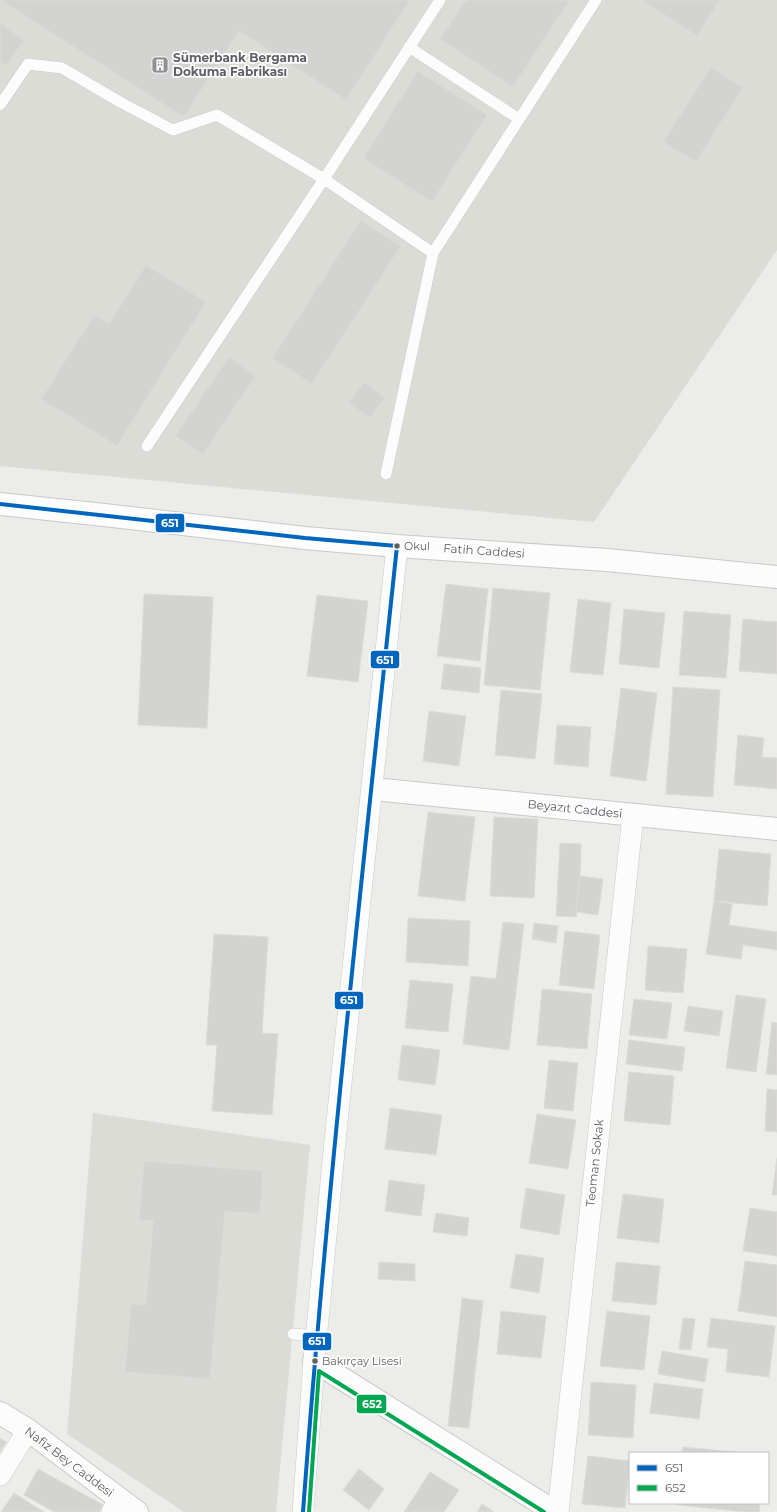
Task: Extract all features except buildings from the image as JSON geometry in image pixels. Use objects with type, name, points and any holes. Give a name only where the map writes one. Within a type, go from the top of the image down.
[{"type":"street","name":"Fatih Caddesi","points":[[0,504],[305,538],[398,546],[607,560],[777,577]]},
{"type":"street","points":[[303,1512],[314,1361],[335,1141],[398,546]]},
{"type":"street","name":"Beyazıt Caddesi","points":[[373,789],[777,829]]},
{"type":"street","name":"Teoman Sokak","points":[[558,1512],[633,815]]},
{"type":"street","points":[[314,1361],[555,1512]]},
{"type":"street","name":"Nafiz Bey Caddesi","points":[[0,1413],[28,1430],[115,1506],[137,1512]]},
{"type":"street","points":[[0,1475],[28,1430]]},
{"type":"lane","points":[[147,446],[324,179],[440,0]]},
{"type":"lane","points":[[386,474],[433,253],[596,0]]},
{"type":"lane","points":[[409,47],[519,119]]},
{"type":"lane","points":[[0,106],[28,64],[62,68],[120,102],[173,130],[217,115],[324,179],[433,253]]},
{"type":"lane","points":[[293,1334],[317,1336]]},
{"type":"shaded area","points":[[0,0],[777,0],[777,250],[594,522],[0,466]]},
{"type":"shaded area","points":[[93,1113],[310,1145],[276,1512],[184,1512],[67,1434]]},
{"type":"transit line","name":"651","points":[[0,504],[305,538],[397,546],[334,1149],[303,1512]]},
{"type":"transit line","name":"652","points":[[309,1512],[319,1371],[544,1512]]},
{"type":"place","name":"Sümerbank Bergama Dokuma Fabrikası","points":[[160,65]]},
{"type":"place","name":"Okul","points":[[397,546]]},
{"type":"place","name":"Bakırçay Lisesi","points":[[315,1361]]}]
